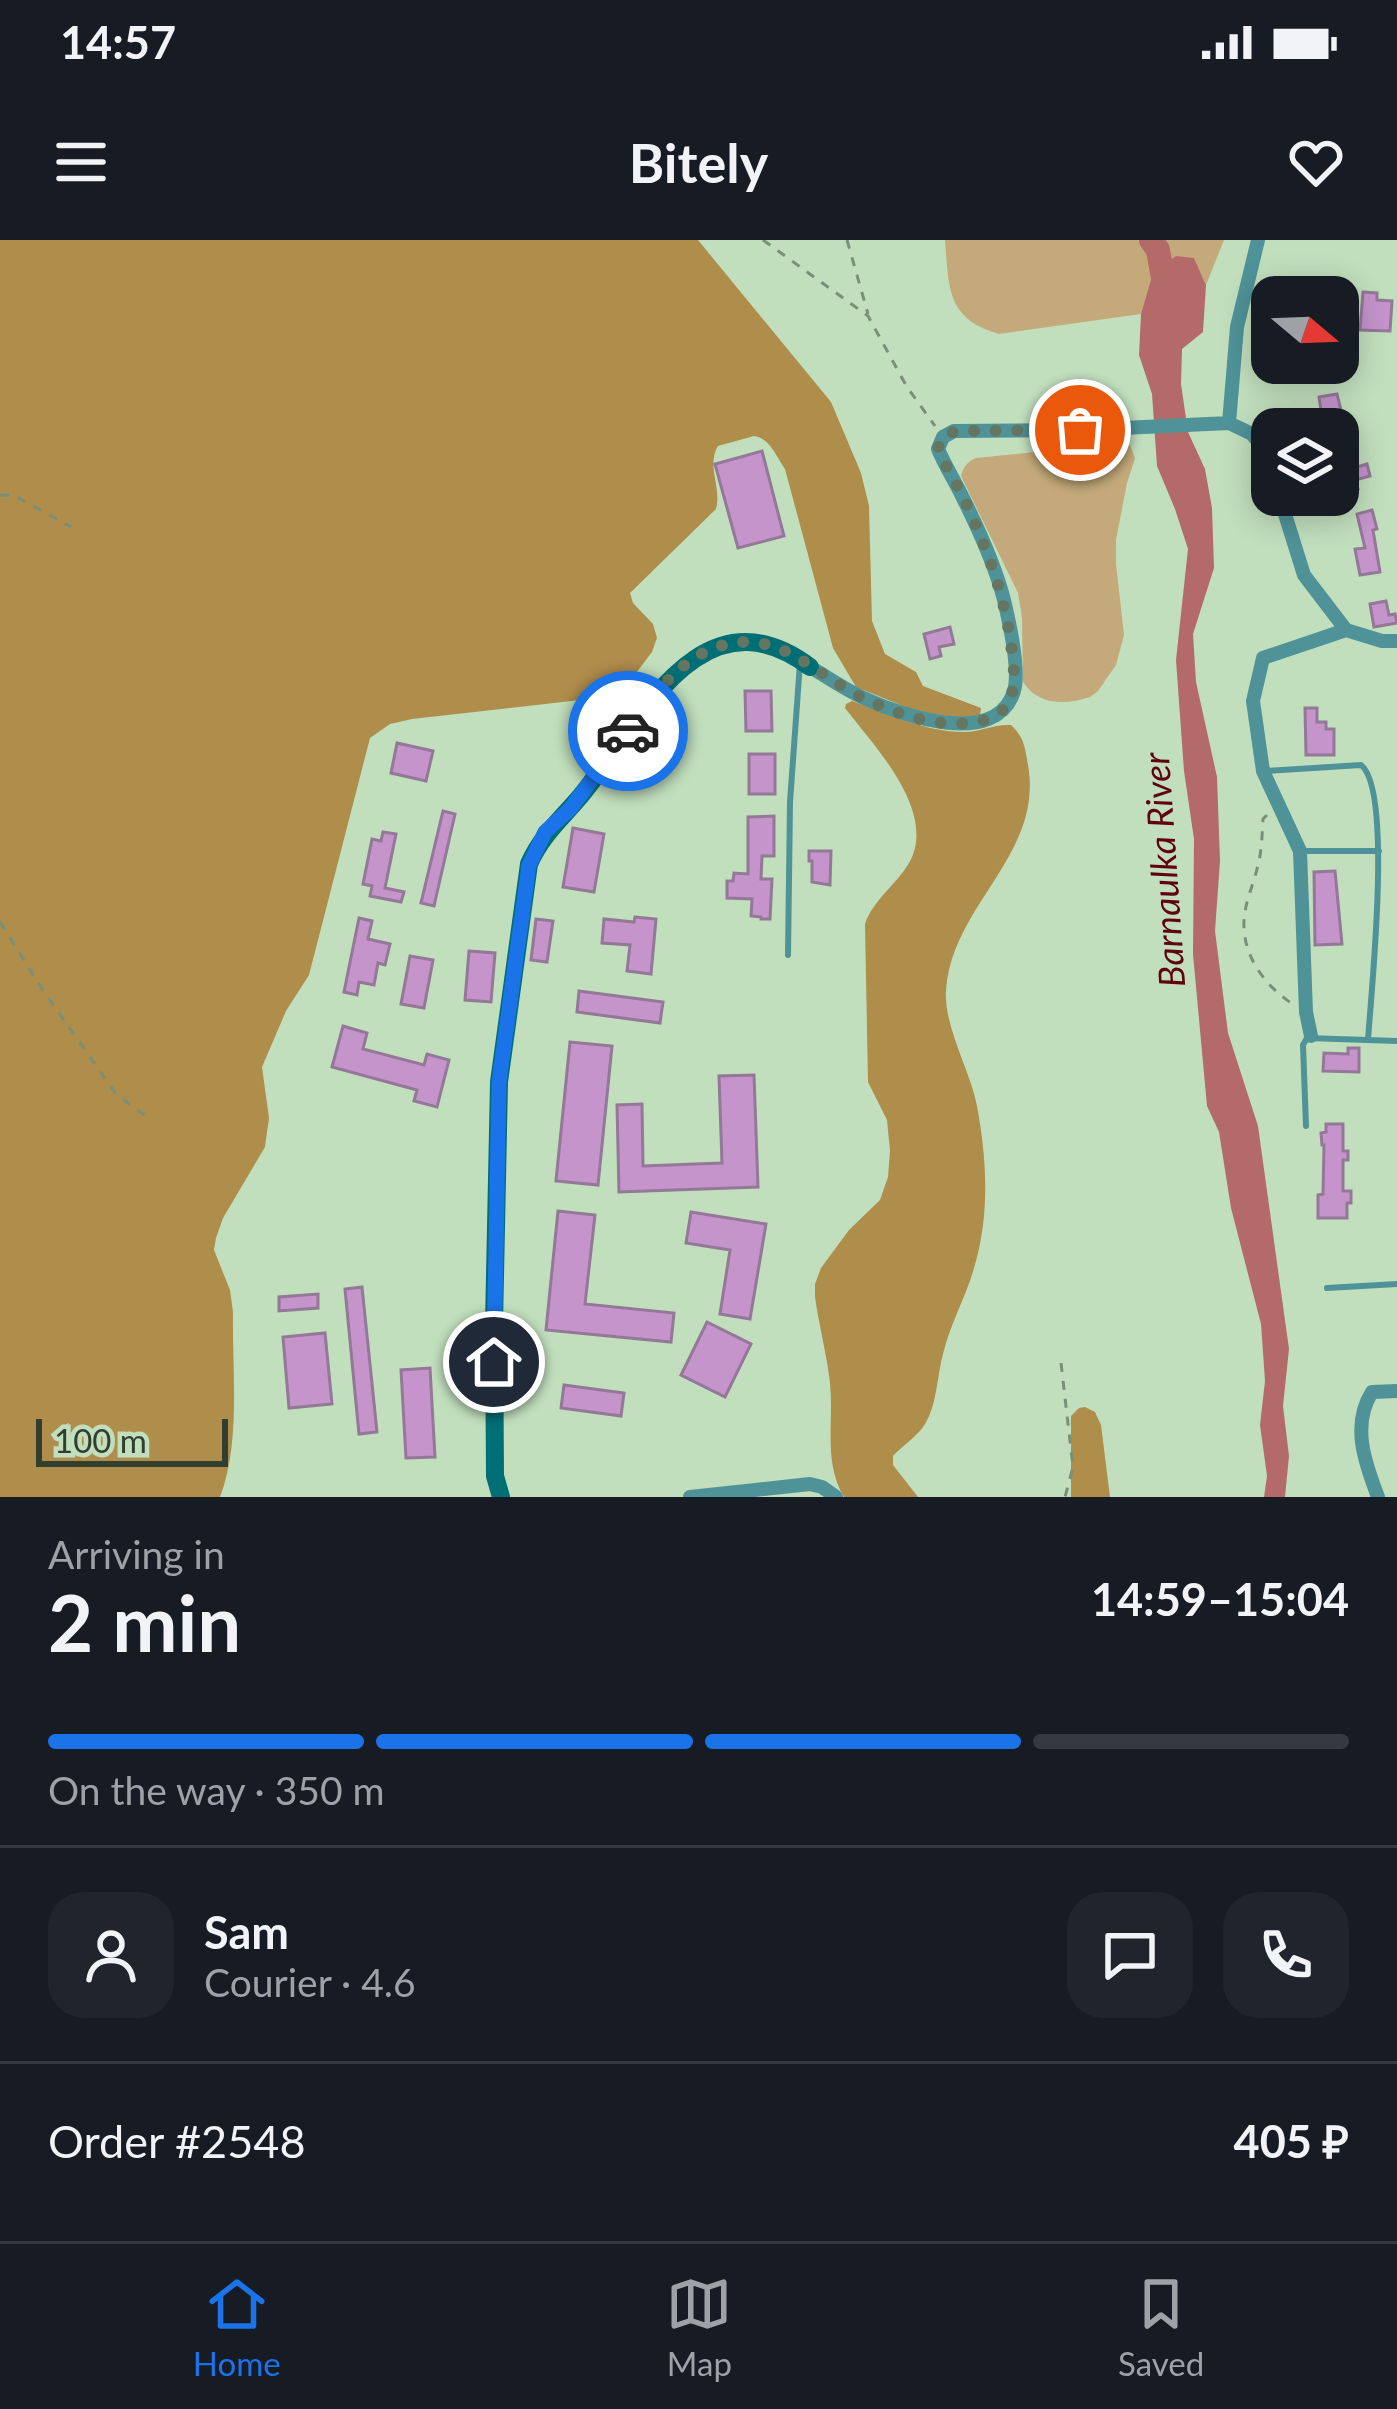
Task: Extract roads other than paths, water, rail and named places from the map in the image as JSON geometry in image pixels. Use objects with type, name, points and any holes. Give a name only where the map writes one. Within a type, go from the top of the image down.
[{"type":"street","points":[[1229,423],[1237,327],[1258,240]]},
{"type":"street","points":[[501,1497],[495,1477],[494,1346],[499,1082],[529,865],[545,832],[570,809],[641,712],[684,664],[725,645],[750,642],[775,647],[896,712],[970,724],[1005,708],[1016,678],[1004,600],[963,496],[938,448],[943,437],[955,431],[1229,423],[1251,434]]},
{"type":"street","points":[[1286,516],[1304,575],[1346,630]]},
{"type":"street","points":[[1311,1036],[1300,851],[1263,771],[1253,701],[1263,658],[1346,630],[1397,641]]},
{"type":"street","points":[[1378,1497],[1360,1432],[1365,1404],[1376,1390],[1397,1391]]},
{"type":"street","points":[[690,1497],[810,1484],[836,1497]]},
{"type":"lane","points":[[788,956],[790,802],[805,664]]},
{"type":"lane","points":[[1263,771],[1361,765],[1372,784],[1379,851],[1369,1040]]},
{"type":"lane","points":[[1300,851],[1379,851]]},
{"type":"lane","points":[[1306,1126],[1303,1045],[1311,1036],[1397,1041]]},
{"type":"lane","points":[[1327,1288],[1397,1284]]},
{"type":"waterway","name":"Barnaulka River","points":[[1151,240],[1158,250],[1166,295]]}]
